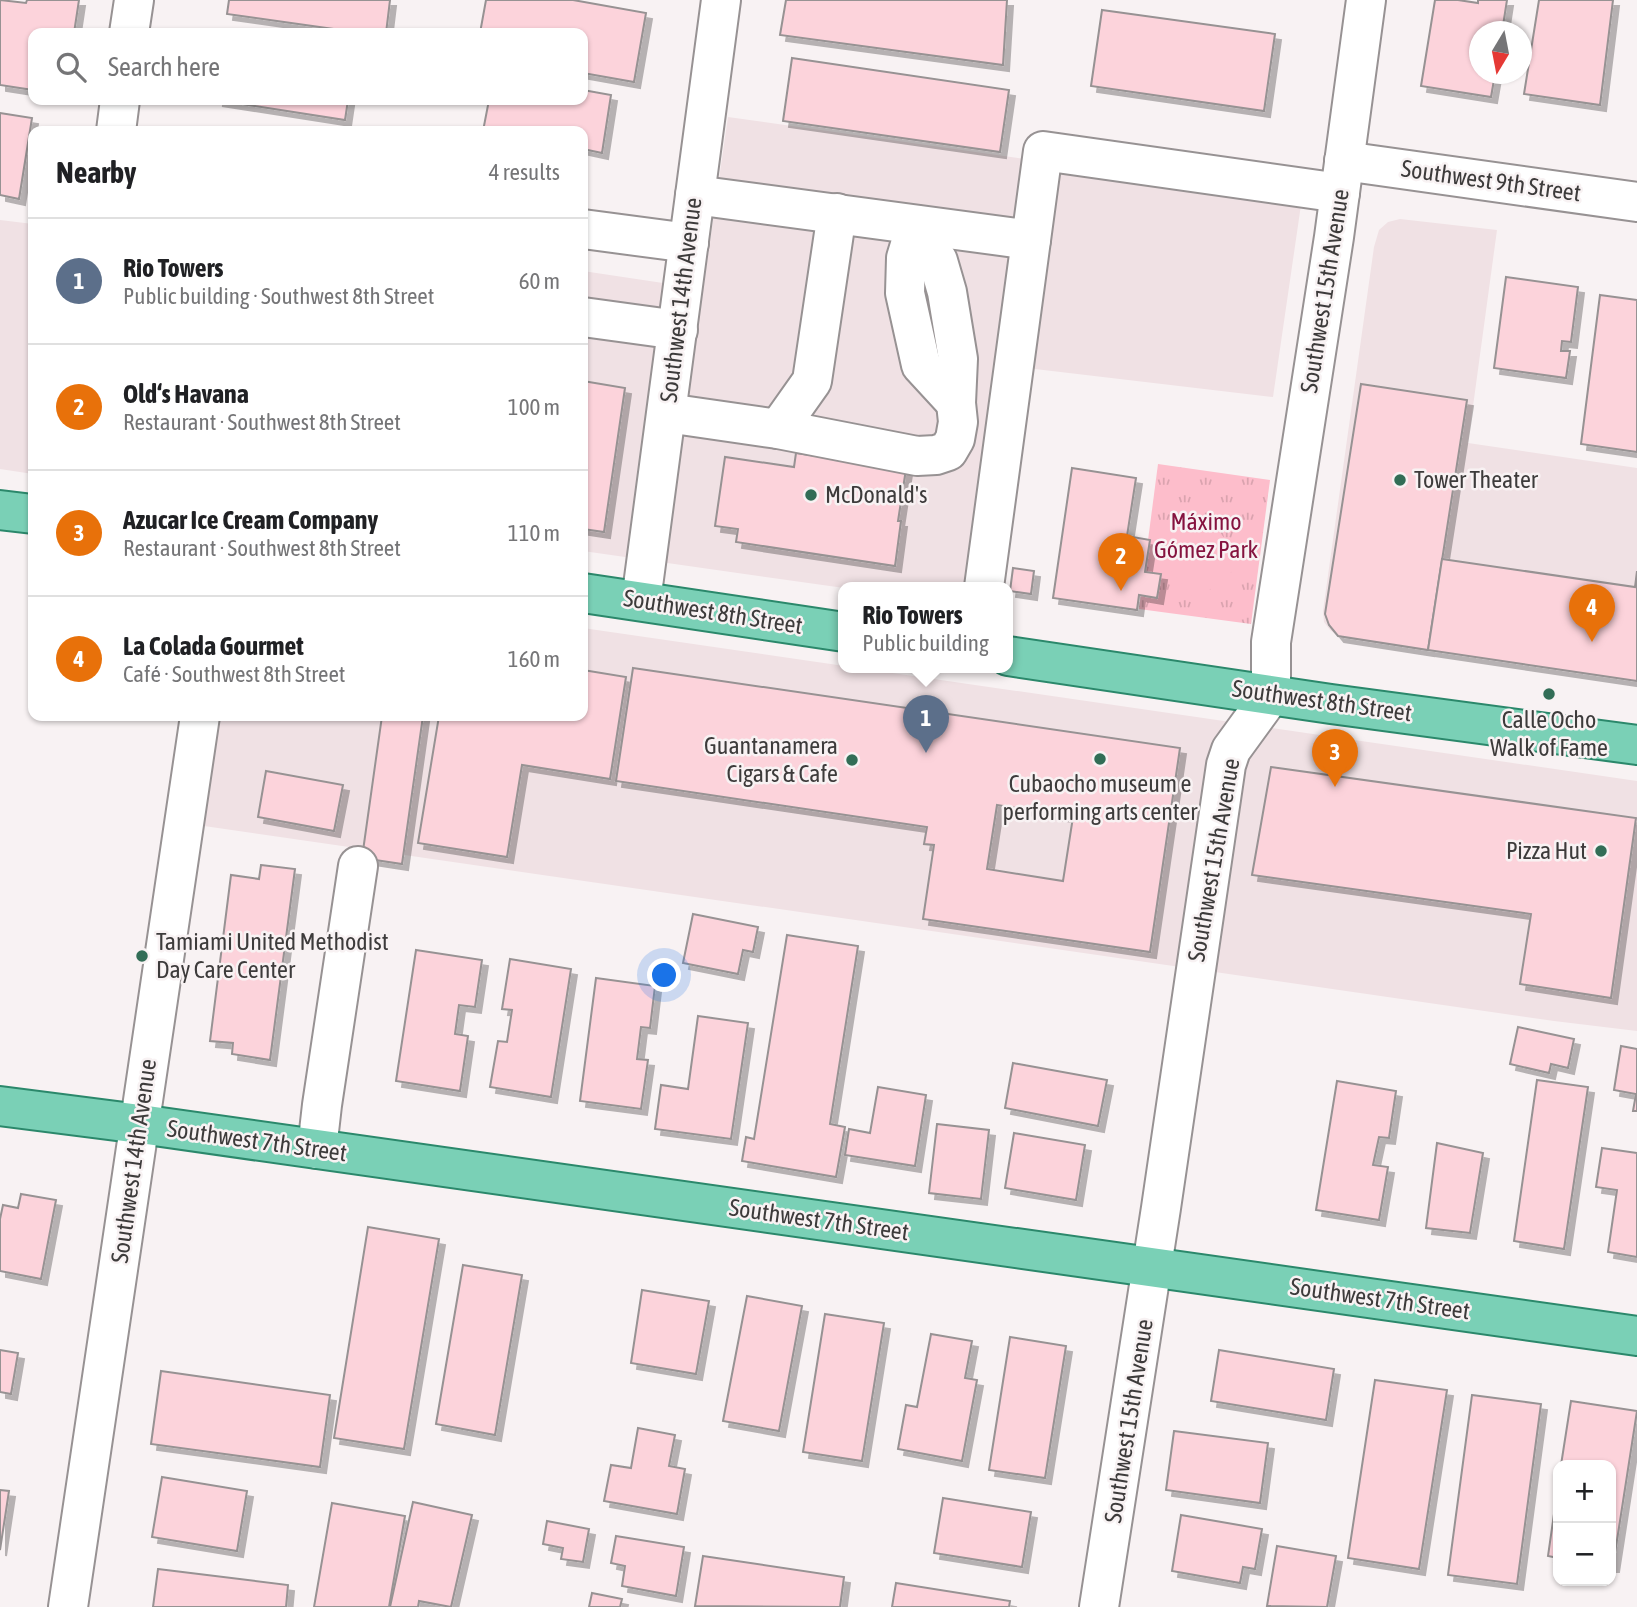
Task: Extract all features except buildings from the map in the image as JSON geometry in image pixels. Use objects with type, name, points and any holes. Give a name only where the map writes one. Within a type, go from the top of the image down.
[{"type":"main road","points":[[0,510],[28,513]]},
{"type":"main road","name":"Southwest 8th Street","points":[[588,594],[838,631]]},
{"type":"main road","name":"Southwest 8th Street","points":[[1013,657],[1637,745]]},
{"type":"main road","name":"Southwest 7th Street","points":[[0,1106],[1637,1336]]},
{"type":"street","points":[[130,28],[134,0]]},
{"type":"street","name":"Southwest 14th Avenue","points":[[641,601],[721,0]]},
{"type":"street","name":"Southwest 15th Avenue","points":[[1100,1607],[1226,765],[1231,750],[1271,695],[1271,642],[1342,177],[1366,0]]},
{"type":"street","points":[[117,126],[119,105]]},
{"type":"street","name":"Southwest 9th Street","points":[[1031,240],[1043,151],[1637,202]]},
{"type":"street","points":[[695,195],[1031,240],[985,582]]},
{"type":"street","points":[[778,429],[812,382],[837,213]]},
{"type":"street","points":[[667,414],[778,429],[917,456],[948,451],[955,439],[958,422],[956,403],[921,365],[905,293],[906,258],[916,225]]},
{"type":"street","points":[[588,230],[689,243]]},
{"type":"street","points":[[588,318],[678,330]]},
{"type":"street","name":"Southwest 14th Avenue","points":[[68,1607],[199,721]]},
{"type":"street","points":[[317,1149],[321,1105],[358,866]]},
{"type":"shaded area","points":[[728,117],[1302,198],[1273,397],[993,364],[969,582],[838,582],[838,587],[588,552],[588,272],[703,289]]},
{"type":"shaded area","points":[[1400,219],[1497,230],[1468,443],[1637,468],[1637,681],[1339,637],[1324,622],[1323,611],[1374,247],[1379,230],[1388,222]]},
{"type":"shaded area","points":[[0,220],[28,223],[28,473],[0,469]]},
{"type":"shaded area","points":[[588,629],[838,665],[838,673],[893,673],[1637,781],[1637,1031],[1554,1021],[197,825],[217,721],[588,721]]},
{"type":"green space","name":"Máximo Gómez Park","points":[[1158,464],[1270,480],[1251,624],[1139,609]]},
{"type":"green space","points":[[1199,507],[1244,562],[1196,601],[1151,547]]},
{"type":"place","name":"Tower Theater","points":[[1400,480]]},
{"type":"place","name":"McDonald's","points":[[811,495]]},
{"type":"place","name":"Old‘s Havana","points":[[1121,591]]},
{"type":"place","name":"La Colada Gourmet","points":[[1592,642]]},
{"type":"place","name":"Calle Ocho Walk of Fame","points":[[1549,694]]},
{"type":"place","name":"Rio Towers","points":[[926,753]]},
{"type":"place","name":"Cubaocho museum e performing arts center","points":[[1100,759]]},
{"type":"place","name":"Guantanamera Cigars & Cafe","points":[[852,760]]},
{"type":"place","name":"Azucar Ice Cream Company","points":[[1335,787]]},
{"type":"place","name":"Pizza Hut","points":[[1601,851]]},
{"type":"place","name":"Tamiami United Methodist Day Care Center","points":[[142,956]]}]
